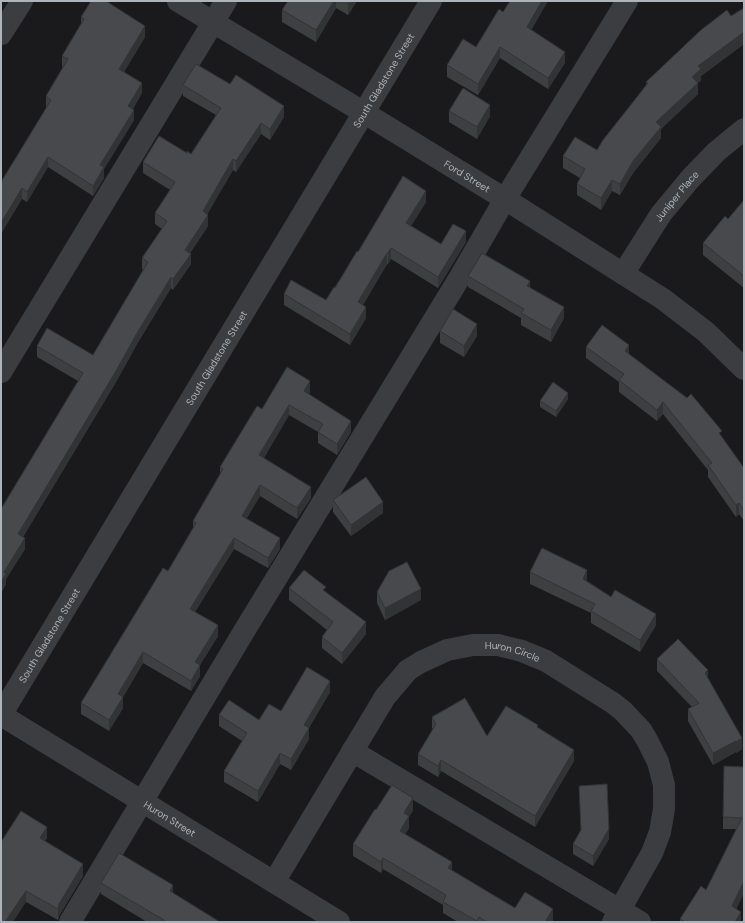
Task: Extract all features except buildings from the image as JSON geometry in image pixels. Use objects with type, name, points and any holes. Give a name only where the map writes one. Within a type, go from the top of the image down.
[{"type":"street","points":[[1,34],[22,1]]},
{"type":"street","name":"Ford Street","points":[[178,1],[505,199],[662,299],[706,332],[744,369]]},
{"type":"street","points":[[1,372],[226,1]]},
{"type":"street","name":"South Gladstone Street","points":[[1,715],[431,1]]},
{"type":"street","points":[[70,922],[243,633],[456,283],[505,199],[627,1]]},
{"type":"street","name":"Juniper Place","points":[[623,274],[661,214],[690,179],[716,152],[744,129]]},
{"type":"street","name":"Huron Circle","points":[[274,882],[385,697],[408,670],[447,650],[473,645],[498,645],[522,650],[546,662],[613,704],[641,730],[648,740],[658,762],[664,785],[664,810],[660,832],[652,853],[616,916]]},
{"type":"street","name":"Huron Street","points":[[1,715],[339,922]]},
{"type":"street","points":[[352,751],[616,916],[640,922]]}]
